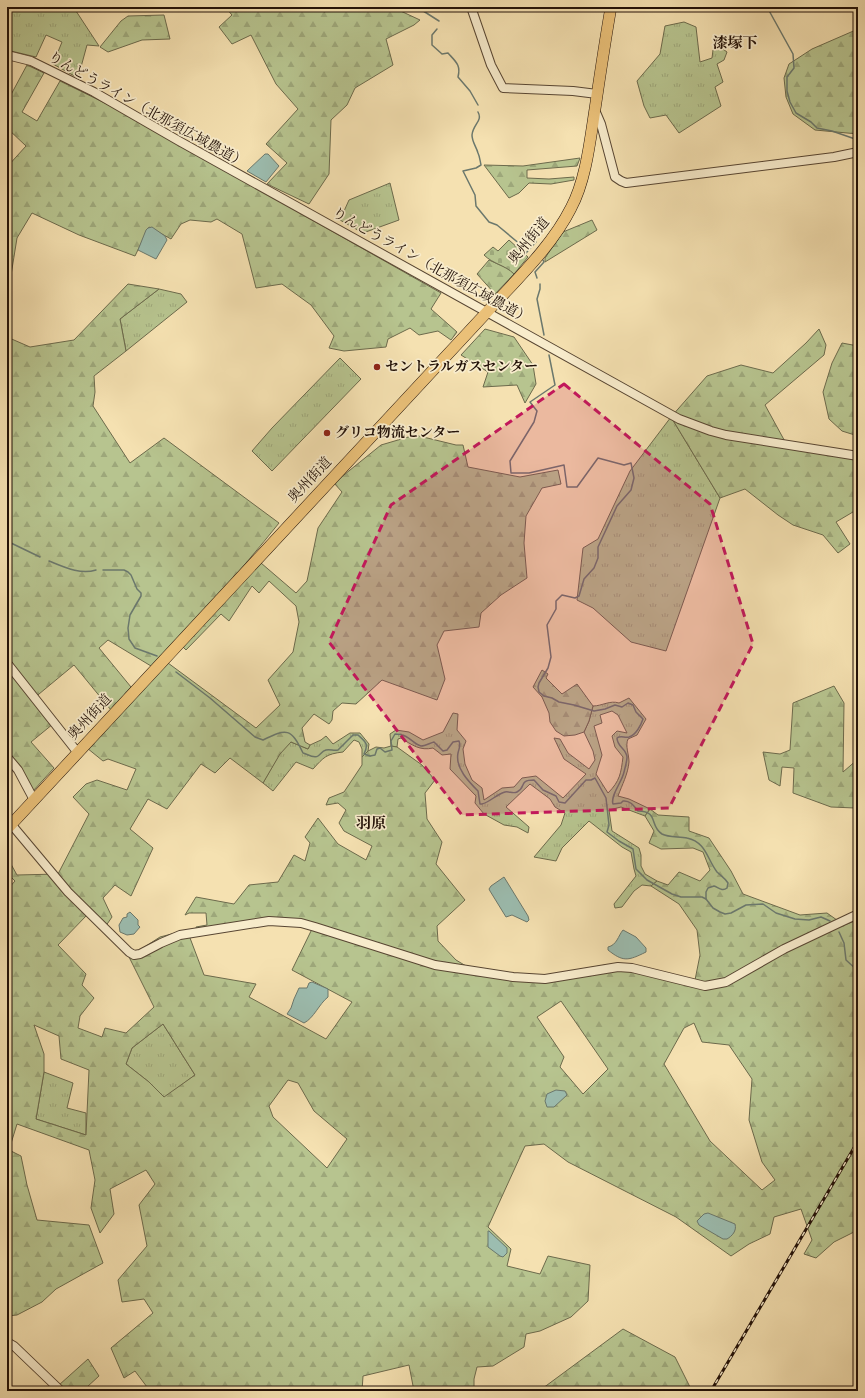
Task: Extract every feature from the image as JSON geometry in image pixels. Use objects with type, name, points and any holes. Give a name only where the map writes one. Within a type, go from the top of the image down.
[{"type":"highway","name":"奥州街道","points":[[9,826],[487,312],[562,225],[572,207],[586,161],[611,7]]},
{"type":"street","points":[[471,7],[491,65],[503,88],[573,91],[597,94]]},
{"type":"street","name":"りんどうライン（北那須広域農道）","points":[[7,55],[31,61],[94,92],[185,145],[664,411],[697,426],[726,435],[858,456]]},
{"type":"street","points":[[595,109],[601,124],[615,177],[626,184],[834,157],[858,152]]},
{"type":"street","points":[[7,662],[78,753]]},
{"type":"street","points":[[7,757],[18,770],[34,800]]},
{"type":"street","points":[[9,826],[68,892],[129,952],[134,955],[140,954],[161,943],[180,936],[269,921],[284,921],[301,923],[435,964],[513,977],[545,979],[618,967],[632,968],[705,986],[726,982],[784,949],[858,914]]},
{"type":"street","points":[[7,1342],[14,1346],[61,1391]]},
{"type":"highlighted area","points":[[564,384],[710,504],[753,644],[669,808],[462,815],[329,642],[391,505]]},
{"type":"green space","points":[[7,7],[80,7],[76,11],[99,46],[87,45],[78,78],[53,64],[62,42],[46,35],[36,57],[7,50]]},
{"type":"green space","points":[[225,7],[320,7],[324,12],[343,7],[392,7],[420,20],[414,25],[386,39],[393,65],[355,88],[347,105],[331,120],[329,174],[309,204],[267,184],[287,163],[266,144],[298,109],[276,84],[251,35],[232,44],[219,27],[232,15]]},
{"type":"green space","points":[[164,15],[170,39],[142,40],[108,52],[100,47],[121,21],[128,16]]},
{"type":"green space","points":[[684,22],[696,27],[700,62],[712,58],[713,50],[720,47],[727,52],[724,60],[717,64],[723,82],[715,87],[721,106],[679,133],[666,115],[650,118],[644,106],[637,81],[660,54],[665,26]]},
{"type":"green space","points":[[858,29],[858,134],[815,130],[793,114],[786,97],[784,78],[789,64],[812,49]]},
{"type":"green space","points":[[27,65],[44,73],[22,112],[37,121],[60,81],[115,108],[441,293],[431,309],[457,332],[451,340],[438,331],[419,335],[410,328],[388,339],[386,347],[344,351],[329,348],[334,336],[311,305],[282,284],[256,288],[242,234],[217,219],[211,222],[190,220],[181,224],[171,239],[149,227],[135,256],[79,235],[32,213],[17,238],[7,300],[7,167],[26,146],[7,128],[7,102]]},
{"type":"green space","points":[[580,158],[577,166],[527,170],[527,178],[549,179],[574,177],[574,180],[551,184],[529,183],[519,193],[509,198],[484,165],[523,166]]},
{"type":"green space","points":[[390,183],[399,220],[363,233],[340,220],[349,200]]},
{"type":"green space","points":[[592,220],[597,230],[545,262],[545,258],[563,232]]},
{"type":"green space","points":[[509,240],[528,257],[514,274],[507,268],[484,255],[493,247],[498,251]]},
{"type":"green space","points":[[489,260],[509,269],[514,274],[495,294],[477,274]]},
{"type":"green space","points":[[128,284],[159,289],[120,319],[126,351],[94,376],[95,392],[93,406],[130,463],[164,438],[279,523],[217,596],[151,666],[108,640],[99,648],[131,687],[111,710],[74,665],[33,699],[53,724],[31,742],[54,768],[33,791],[7,763],[7,337],[30,347],[74,340]]},
{"type":"green space","points":[[159,289],[181,294],[187,302],[126,351],[120,319]]},
{"type":"green space","points":[[485,329],[514,337],[533,365],[536,384],[525,403],[517,385],[483,387],[488,372],[461,355]]},
{"type":"green space","points":[[819,329],[826,345],[824,355],[765,405],[788,447],[858,455],[858,509],[836,522],[850,544],[838,553],[823,535],[793,525],[745,489],[720,498],[671,417],[707,376],[741,365],[773,373]]},
{"type":"green space","points":[[842,343],[858,346],[858,436],[842,431],[829,419],[823,392],[832,363]]},
{"type":"green space","points":[[340,358],[361,379],[272,471],[252,451],[272,428]]},
{"type":"green space","points":[[671,417],[720,498],[666,651],[631,642],[593,608],[577,600],[583,548],[598,539],[630,471]]},
{"type":"green space","points":[[415,435],[456,445],[463,445],[468,467],[520,477],[558,470],[561,484],[542,488],[526,516],[524,543],[527,578],[501,595],[481,613],[479,627],[444,631],[437,645],[445,679],[437,700],[382,680],[356,704],[342,703],[333,711],[332,720],[329,724],[314,714],[302,728],[305,742],[310,745],[308,749],[291,742],[280,754],[263,783],[230,758],[215,773],[201,764],[167,809],[148,799],[130,829],[153,848],[131,896],[115,885],[103,898],[112,917],[103,930],[87,915],[58,945],[86,974],[82,985],[94,998],[80,1016],[78,1028],[102,1037],[105,1028],[126,1033],[154,1007],[129,957],[160,937],[187,930],[204,975],[256,984],[249,997],[326,1039],[352,1002],[292,970],[312,929],[301,922],[197,931],[196,927],[207,925],[206,913],[189,913],[185,915],[196,897],[234,904],[249,885],[278,882],[294,855],[305,861],[310,843],[305,837],[318,818],[338,844],[366,860],[372,846],[344,831],[339,823],[346,810],[338,803],[326,805],[329,798],[344,792],[362,765],[362,757],[368,751],[376,747],[397,747],[422,765],[435,780],[425,793],[427,819],[442,842],[436,864],[465,900],[437,926],[438,941],[456,960],[466,966],[525,975],[548,975],[605,965],[629,964],[695,980],[700,955],[697,930],[679,904],[651,886],[657,881],[668,885],[679,872],[700,881],[710,870],[703,852],[693,848],[661,849],[649,843],[654,831],[645,816],[650,809],[658,815],[689,817],[689,831],[709,838],[731,871],[743,894],[800,915],[827,913],[844,925],[858,920],[858,1230],[834,1242],[816,1258],[804,1254],[812,1240],[801,1209],[774,1217],[770,1234],[749,1244],[731,1256],[676,1217],[568,1162],[544,1144],[525,1146],[488,1227],[511,1249],[507,1266],[540,1274],[548,1256],[590,1265],[588,1301],[571,1317],[540,1331],[526,1334],[524,1347],[493,1366],[477,1367],[474,1379],[474,1391],[414,1391],[409,1365],[363,1376],[362,1391],[150,1391],[135,1371],[124,1378],[111,1348],[153,1313],[144,1299],[122,1302],[118,1280],[147,1246],[139,1205],[155,1184],[146,1170],[110,1189],[114,1214],[100,1233],[91,1208],[95,1180],[89,1150],[17,1124],[9,1150],[21,1156],[27,1185],[37,1220],[89,1225],[103,1263],[56,1289],[42,1302],[17,1315],[7,1316],[7,890],[15,881],[7,873],[7,857],[17,875],[58,874],[89,814],[73,797],[86,784],[97,780],[127,790],[136,769],[108,759],[103,761],[87,748],[168,663],[256,728],[280,705],[268,680],[293,652],[299,622],[296,606],[269,581],[259,593],[252,586],[229,621],[221,614],[186,650],[182,646],[261,563],[296,593],[307,581],[318,528],[342,492],[334,483],[381,445]],"holes":[[[561,1001],[608,1069],[583,1094],[560,1067],[564,1057],[537,1017]],[[694,1023],[702,1042],[729,1045],[752,1079],[749,1120],[762,1162],[775,1180],[762,1190],[710,1141],[664,1064],[684,1028]],[[163,1024],[195,1075],[164,1097],[149,1082],[126,1064],[132,1048]],[[34,1025],[59,1036],[61,1059],[89,1070],[86,1135],[36,1119],[44,1072],[44,1054]],[[288,1080],[298,1083],[314,1111],[347,1139],[327,1168],[273,1117],[269,1106]]]},
{"type":"green space","points":[[542,670],[548,674],[546,678],[562,694],[577,684],[593,706],[584,732],[564,736],[556,731],[550,722],[549,713],[542,697],[533,687]]},
{"type":"green space","points":[[834,686],[844,703],[843,772],[858,759],[858,809],[831,807],[793,793],[794,768],[782,767],[780,786],[769,780],[763,752],[780,754],[790,750],[793,703]]},
{"type":"green space","points":[[629,698],[646,719],[637,735],[628,739],[627,744],[629,762],[618,796],[629,799],[650,809],[645,816],[621,807],[609,810],[612,831],[639,848],[641,855],[641,866],[645,874],[657,881],[651,886],[642,885],[634,891],[622,907],[615,908],[614,904],[636,876],[631,852],[622,847],[589,821],[562,848],[556,861],[534,857],[561,825],[565,813],[555,807],[550,799],[530,784],[506,807],[529,827],[528,833],[517,827],[504,825],[484,814],[475,803],[476,796],[450,769],[451,754],[442,755],[433,748],[420,748],[401,738],[398,739],[397,747],[391,746],[390,734],[396,730],[409,732],[423,740],[443,732],[453,713],[458,714],[457,730],[466,741],[463,749],[465,764],[472,780],[482,788],[484,800],[502,788],[514,787],[522,778],[536,776],[563,798],[586,774],[564,759],[554,738],[560,739],[568,753],[589,769],[595,760],[593,751],[584,732],[593,706],[612,702],[619,703]],"holes":[[[612,711],[618,715],[627,733],[617,731],[612,736],[615,747],[623,757],[622,768],[619,776],[615,785],[608,793],[596,774],[602,755],[594,726],[602,723],[600,715]]]},
{"type":"green space","points":[[350,733],[360,733],[369,744],[368,751],[362,757],[362,749],[359,742],[354,740],[343,752],[326,757],[313,769],[296,762],[273,791],[263,783],[280,753],[291,742],[308,749],[310,745],[326,736],[333,744]]},
{"type":"green space","points":[[163,1024],[195,1075],[164,1098],[149,1082],[126,1064],[132,1048]]},
{"type":"green space","points":[[44,1072],[73,1083],[67,1108],[86,1113],[86,1135],[36,1119]]},
{"type":"green space","points":[[623,1329],[675,1357],[692,1391],[539,1391]]},
{"type":"green space","points":[[88,1359],[99,1376],[87,1387],[89,1391],[65,1391],[59,1385]]},
{"type":"shaded area","points":[[265,154],[268,154],[279,166],[266,182],[247,171]]},
{"type":"shaded area","points":[[152,227],[165,236],[167,240],[156,259],[138,250],[146,230]]},
{"type":"shaded area","points":[[504,877],[528,916],[529,920],[527,922],[512,915],[506,917],[490,891],[489,889],[491,886]]},
{"type":"shaded area","points":[[130,912],[138,920],[138,925],[140,927],[134,934],[127,935],[120,932],[119,925],[123,918],[127,917],[127,914]]},
{"type":"shaded area","points":[[623,930],[636,937],[646,948],[646,952],[626,959],[618,957],[608,950],[608,947],[615,942]]},
{"type":"shaded area","points":[[312,982],[328,989],[328,997],[311,1018],[304,1023],[287,1014],[299,988],[307,988],[309,983]]},
{"type":"shaded area","points":[[556,1090],[565,1091],[567,1095],[554,1107],[547,1107],[545,1101],[547,1094]]},
{"type":"shaded area","points":[[708,1213],[735,1224],[735,1231],[732,1235],[727,1239],[723,1239],[699,1225],[697,1221],[704,1214]]},
{"type":"shaded area","points":[[488,1231],[507,1248],[507,1253],[503,1257],[488,1247]]},
{"type":"waterway","points":[[417,7],[439,21]]},
{"type":"waterway","points":[[767,7],[793,54],[794,68],[787,77],[787,91],[790,102],[796,113],[811,122],[817,128],[832,131],[858,140]]},
{"type":"waterway","points":[[437,29],[432,35],[432,45],[442,54],[448,53],[455,61],[459,69],[458,77],[470,91],[478,105]]},
{"type":"waterway","points":[[478,112],[479,120],[474,128],[472,137],[481,165],[476,168],[463,171],[475,195],[476,206],[489,222],[497,225],[521,245],[526,253],[536,242]]},
{"type":"waterway","points":[[537,278],[535,272],[544,262],[543,260]]},
{"type":"waterway","points":[[540,284],[537,299],[544,335]]},
{"type":"waterway","points":[[549,355],[555,385],[530,402],[537,411],[534,422],[510,461],[511,473],[529,473],[564,465],[567,487],[577,487],[598,458],[624,465],[631,463],[634,478],[631,490],[617,506],[598,547],[598,558],[594,568],[584,579],[579,596],[575,598],[562,595],[556,601],[556,609],[547,625],[551,657],[548,668],[539,683],[539,692],[544,696],[559,702],[594,711],[615,705],[622,707],[628,703],[633,705],[636,712],[643,719],[638,730],[632,736],[617,738],[618,744],[625,752],[627,759],[623,776],[613,797],[613,804],[621,803],[623,801],[630,802],[638,811],[649,813],[658,831],[662,834],[687,838],[693,840],[702,847],[717,872],[728,883],[727,888],[725,889],[714,886],[708,888],[706,892],[706,899]]},
{"type":"waterway","points":[[7,541],[11,543],[11,568],[7,577]]},
{"type":"waterway","points":[[11,543],[40,557]]},
{"type":"waterway","points":[[49,561],[78,571],[84,572],[96,570]]},
{"type":"waterway","points":[[103,570],[124,570],[131,575],[137,589],[141,593],[141,596],[130,615],[128,628],[129,639],[135,648],[157,656]]},
{"type":"waterway","points":[[176,672],[210,698],[255,737],[263,740],[278,733],[288,733],[295,739],[303,753],[313,757],[318,756],[326,750],[338,750],[353,735],[358,735],[365,741],[366,748],[364,754],[370,756],[375,755],[377,749],[380,748],[385,752],[392,750],[391,741],[395,734],[400,734],[407,737],[421,746],[434,742],[443,751],[447,750],[453,742],[459,741],[459,764],[464,774],[478,791],[480,804],[485,803],[505,792],[517,792],[522,788],[524,782],[529,780],[534,780],[543,790],[556,796],[559,802],[565,803],[586,780],[595,778],[606,798],[609,825],[607,832],[633,849],[636,869],[647,880],[672,894],[681,897],[702,897],[706,899],[713,908],[725,914],[731,913],[746,905],[763,904],[776,913],[795,919],[809,920],[821,917],[830,921]]},
{"type":"waterway","points":[[839,932],[844,943],[846,960],[858,971]]},
{"type":"railway","points":[[711,1391],[858,1141]]},
{"type":"place","name":"セントラルガスセンター","points":[[377,367]]},
{"type":"place","name":"グリコ物流センター","points":[[327,433]]},
{"type":"district","name":"漆塚下","points":[[735,43]]},
{"type":"district","name":"羽原","points":[[371,823]]}]
